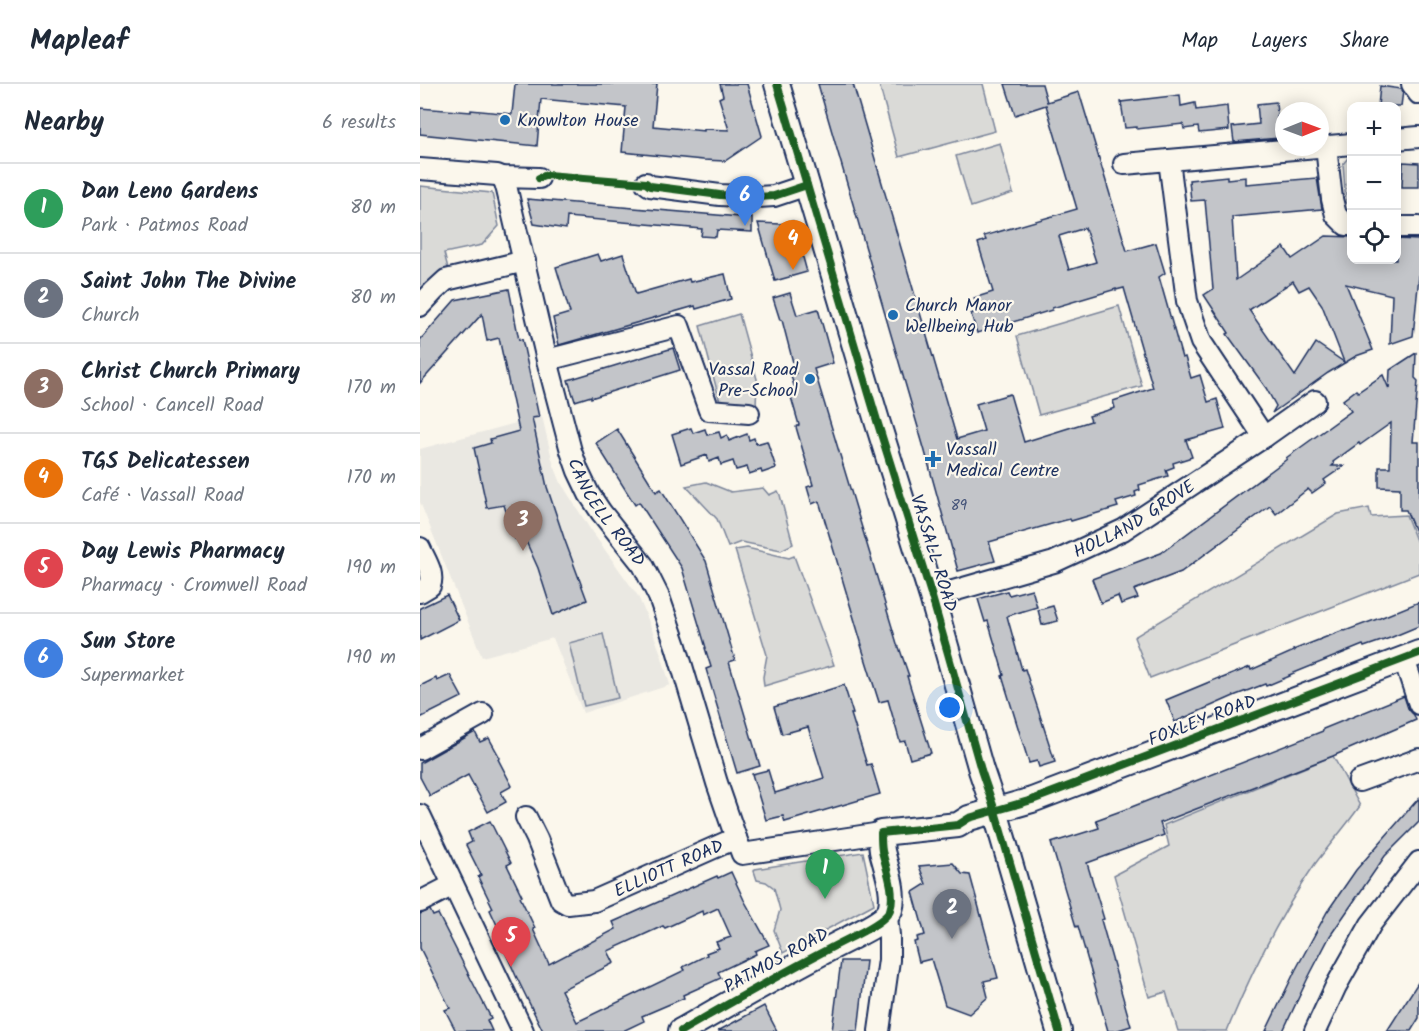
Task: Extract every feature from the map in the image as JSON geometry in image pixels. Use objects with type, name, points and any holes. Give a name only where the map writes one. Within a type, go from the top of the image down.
[{"type":"street","name":"VASSALL ROAD","points":[[777,84],[932,597],[981,770],[983,815],[1059,1031]]},
{"type":"street","points":[[1412,84],[1419,94]]},
{"type":"street","points":[[1401,139],[1419,137]]},
{"type":"street","points":[[1329,147],[1347,145]]},
{"type":"street","points":[[1124,164],[1275,151]]},
{"type":"street","points":[[1327,156],[1336,216],[1347,225]]},
{"type":"street","points":[[1169,160],[1186,301],[1201,342],[1264,437]]},
{"type":"street","points":[[420,169],[501,177],[539,178]]},
{"type":"street","name":"CANCELL ROAD","points":[[501,177],[505,183],[547,360],[578,471],[601,512],[643,566],[658,597],[676,646],[736,838]]},
{"type":"street","points":[[646,183],[650,186],[720,195],[758,197],[774,196],[807,185]]},
{"type":"street","points":[[1401,227],[1419,227]]},
{"type":"street","points":[[420,306],[446,280],[525,261]]},
{"type":"street","points":[[547,360],[679,326],[709,410],[749,413]]},
{"type":"street","name":"HOLLAND GROVE","points":[[932,597],[1054,562],[1123,530],[1315,401]]},
{"type":"street","points":[[420,548],[432,581],[430,586],[420,592]]},
{"type":"street","points":[[1411,656],[1419,704]]},
{"type":"street","name":"FOXLEY ROAD","points":[[983,815],[1045,795],[1411,656]]},
{"type":"street","points":[[420,749],[483,714]]},
{"type":"street","points":[[1359,781],[1419,759]]},
{"type":"street","name":"ELLIOTT ROAD","points":[[526,818],[537,839],[561,900],[568,904],[594,901],[736,838],[742,854],[881,833],[958,825],[983,815]]},
{"type":"street","points":[[422,823],[523,1031]]},
{"type":"street","points":[[879,1031],[889,960],[886,917],[891,909],[890,878],[882,849],[881,833]]},
{"type":"street","points":[[1315,1031],[1336,986],[1371,924],[1419,862]]},
{"type":"street","points":[[420,902],[453,885]]},
{"type":"street","name":"PATMOS ROAD","points":[[681,1031],[886,917]]},
{"type":"shaded area","points":[[879,84],[983,84],[995,131],[899,157]]},
{"type":"shaded area","points":[[1000,143],[1013,193],[971,207],[956,156]]},
{"type":"shaded area","points":[[1347,159],[1347,203],[1346,202],[1343,164]]},
{"type":"shaded area","points":[[420,186],[492,193],[499,226],[482,245],[444,253],[449,272],[420,295]]},
{"type":"shaded area","points":[[1119,306],[1142,386],[1039,415],[1017,336]]},
{"type":"shaded area","points":[[739,314],[757,379],[756,406],[720,402],[700,326]]},
{"type":"shaded area","points":[[542,416],[553,463],[561,483],[590,529],[638,596],[661,654],[670,685],[583,713],[553,638],[482,657],[420,502],[420,449]]},
{"type":"shaded area","points":[[706,482],[731,492],[763,488],[769,495],[778,491],[793,544],[781,550],[741,542],[728,547],[717,519],[686,486]]},
{"type":"shaded area","points":[[1369,508],[1371,517],[1406,515],[1419,548],[1419,573],[1150,678],[1134,637],[1338,514]]},
{"type":"shaded area","points":[[747,548],[789,558],[794,556],[834,665],[764,686],[763,677],[767,655],[735,550]]},
{"type":"shaded area","points":[[603,634],[618,698],[584,706],[569,643]]},
{"type":"shaded area","points":[[1333,756],[1360,806],[1315,864],[1289,904],[1256,966],[1227,1031],[1178,1031],[1166,992],[1149,997],[1114,875],[1169,846],[1164,825]]},
{"type":"shaded area","points":[[863,852],[874,904],[783,953],[774,930],[780,910],[774,888],[766,882],[757,880],[755,869]]},
{"type":"building","name":"Knowlton House","points":[[515,84],[657,84],[653,126],[704,131],[704,129],[729,130],[719,98],[723,96],[720,84],[747,84],[762,136],[725,161],[622,152],[626,107],[541,99],[537,146],[420,134],[420,108],[512,114]]},
{"type":"building","points":[[818,84],[853,84],[957,439],[984,431],[976,404],[1010,394],[1024,442],[1091,421],[1089,416],[1115,408],[1113,401],[1153,388],[1124,288],[1052,308],[1052,310],[977,333],[971,314],[978,311],[974,298],[993,292],[978,243],[986,240],[984,236],[1077,209],[1046,105],[1015,115],[1005,84],[1042,84],[1047,102],[1079,92],[1127,251],[1156,243],[1165,273],[1159,277],[1182,358],[1185,357],[1191,378],[1200,375],[1208,402],[1217,399],[1225,429],[1186,440],[1192,457],[1173,463],[1174,467],[1166,470],[1168,476],[1139,485],[1140,490],[1135,492],[1136,496],[1116,502],[1118,507],[989,542],[995,561],[958,571]],"holes":[[[1085,228],[1096,262],[1069,270],[1059,236]]]},
{"type":"building","points":[[1380,86],[1403,91],[1401,106],[1401,102],[1378,102]]},
{"type":"building","points":[[1180,95],[1181,106],[1195,103],[1196,110],[1227,106],[1229,130],[1199,133],[1198,127],[1184,129],[1183,124],[1137,129],[1137,127],[1125,128],[1121,102]]},
{"type":"building","points":[[1275,102],[1275,138],[1234,142],[1232,127],[1259,124],[1257,104]]},
{"type":"building","points":[[1403,162],[1419,163],[1419,187],[1402,187]]},
{"type":"building","points":[[1227,176],[1227,179],[1246,177],[1246,184],[1317,178],[1322,209],[1232,217],[1236,280],[1284,247],[1292,259],[1326,236],[1347,237],[1347,264],[1401,264],[1401,239],[1419,240],[1419,276],[1413,336],[1390,344],[1392,295],[1346,284],[1373,350],[1356,356],[1328,373],[1272,413],[1276,406],[1266,388],[1227,334],[1229,333],[1204,295],[1213,289],[1205,200],[1191,201],[1189,180]],"holes":[[[1293,281],[1299,291],[1309,286],[1322,305],[1344,362],[1316,343],[1295,376],[1249,310]]]},
{"type":"building","points":[[527,199],[752,218],[752,232],[717,230],[716,237],[701,236],[702,229],[567,217],[566,229],[534,224]]},
{"type":"building","points":[[793,221],[807,272],[775,281],[758,223],[781,224]]},
{"type":"building","points":[[598,254],[601,261],[623,254],[636,294],[689,279],[690,282],[725,274],[731,299],[696,309],[695,306],[559,345],[553,318],[570,313],[556,267]]},
{"type":"building","points":[[509,289],[519,340],[522,339],[539,417],[532,418],[547,487],[587,600],[553,615],[538,568],[524,537],[515,539],[504,505],[487,508],[474,448],[491,443],[490,439],[519,431],[499,338],[487,341],[482,314],[420,383],[420,340],[455,300]]},
{"type":"building","points":[[790,293],[797,315],[818,309],[833,363],[814,369],[931,753],[910,759],[905,741],[900,742],[888,700],[879,702],[819,501],[812,504],[807,487],[813,485],[796,427],[799,425],[789,390],[795,389],[791,376],[796,374],[782,320],[780,320],[773,298]]},
{"type":"building","points":[[673,348],[680,370],[575,401],[568,380]]},
{"type":"building","points":[[1416,353],[1415,378],[1418,381],[1413,442],[1419,442],[1419,541],[1406,510],[1400,510],[1400,488],[1379,487],[1379,467],[1390,467],[1391,423],[1333,462],[1332,466],[1344,466],[1324,480],[1326,483],[1312,493],[1308,489],[1276,514],[1270,506],[1181,572],[1134,590],[1138,598],[1121,604],[1118,596],[1101,603],[1092,579],[1161,553],[1351,411],[1343,400],[1356,390],[1358,392],[1383,375],[1389,389],[1390,370]]},
{"type":"building","points":[[691,428],[693,433],[705,429],[707,435],[719,432],[721,438],[727,435],[729,441],[747,434],[749,440],[754,438],[756,444],[767,441],[776,468],[762,473],[761,470],[749,474],[747,467],[736,470],[733,461],[721,465],[719,458],[709,462],[707,455],[681,464],[672,434]]},
{"type":"building","points":[[617,429],[656,492],[661,489],[706,561],[735,660],[729,662],[760,766],[737,773],[706,669],[711,667],[682,568],[639,502],[635,505],[596,443]]},
{"type":"building","points":[[1032,589],[1037,607],[1007,616],[1022,670],[1025,669],[1055,762],[1039,767],[1037,761],[1029,763],[1002,676],[1004,675],[988,621],[985,622],[978,599],[1007,591],[1009,595]]},
{"type":"building","points":[[447,595],[459,620],[420,640],[420,608]]},
{"type":"building","points":[[1419,602],[1419,626],[1364,647],[1363,645],[1266,686],[1265,684],[1236,695],[1175,722],[1166,700],[1250,667],[1251,670],[1293,650]]},
{"type":"building","points":[[1053,606],[1058,621],[1042,625],[1038,610]]},
{"type":"building","points":[[450,675],[462,697],[420,718],[420,686],[436,678],[437,681]]},
{"type":"building","points":[[844,685],[867,765],[871,764],[880,794],[785,822],[783,816],[766,820],[752,774],[768,770],[775,793],[824,778],[808,727],[782,734],[774,707]]},
{"type":"building","points":[[1404,696],[1416,720],[1333,756],[1160,823],[1164,835],[1087,863],[1104,919],[1101,920],[1131,1026],[1108,1031],[1051,843],[1099,828],[1096,820],[1323,731],[1323,729]]},
{"type":"building","points":[[475,732],[480,742],[489,738],[512,786],[501,792],[506,802],[488,812],[468,775],[430,796],[420,777],[420,763]]},
{"type":"building","points":[[1419,798],[1419,822],[1385,856],[1330,936],[1283,1031],[1266,1031],[1327,912],[1356,870]]},
{"type":"building","points":[[490,821],[511,863],[507,865],[549,964],[616,929],[613,922],[731,872],[769,945],[755,951],[756,954],[718,972],[721,978],[683,995],[684,998],[642,1016],[644,1021],[623,1031],[543,1031],[501,942],[504,940],[490,910],[493,908],[478,877],[481,875],[466,845],[472,842],[468,832]],"holes":[[[718,908],[731,937],[716,942],[719,948],[683,967],[685,970],[577,1022],[561,990],[614,963],[608,951],[702,911],[703,915]]]},
{"type":"building","points":[[953,863],[962,874],[970,875],[998,978],[984,981],[988,997],[969,1014],[945,1005],[931,959],[919,962],[914,942],[918,941],[917,937],[925,935],[913,892],[926,884],[919,866]]},
{"type":"building","points":[[430,910],[433,916],[438,914],[491,1018],[487,1020],[492,1031],[456,1031],[445,1010],[450,1008],[420,948],[420,914]]},
{"type":"building","points":[[841,961],[866,961],[858,1031],[832,1031]]},
{"type":"building","points":[[1419,981],[1419,1018],[1411,1031],[1387,1031]]},
{"type":"building","points":[[764,1006],[777,1031],[718,1031]]},
{"type":"cycle path","points":[[777,84],[932,597],[1059,1031]]},
{"type":"cycle path","points":[[539,178],[547,175],[646,183],[650,186],[720,195],[758,197],[774,196],[807,185]]},
{"type":"cycle path","points":[[681,1031],[884,918],[890,910],[892,896],[882,851],[881,833],[958,825],[969,818],[1032,800],[1419,653]]},
{"type":"place","name":"Knowlton House","points":[[505,120]]},
{"type":"place","name":"Sun Store","points":[[745,226]]},
{"type":"place","name":"TGS Delicatessen","points":[[793,270]]},
{"type":"place","name":"Church Manor Wellbeing Hub","points":[[893,315]]},
{"type":"place","name":"Vassal Road Pre-School","points":[[810,379]]},
{"type":"place","name":"Vassall Medical Centre","points":[[933,459]]},
{"type":"place","name":"Christ Church Primary","points":[[523,551]]},
{"type":"place","name":"Dan Leno Gardens","points":[[825,899]]},
{"type":"place","name":"Saint John The Divine","points":[[952,939]]},
{"type":"place","name":"Day Lewis Pharmacy","points":[[511,967]]}]
